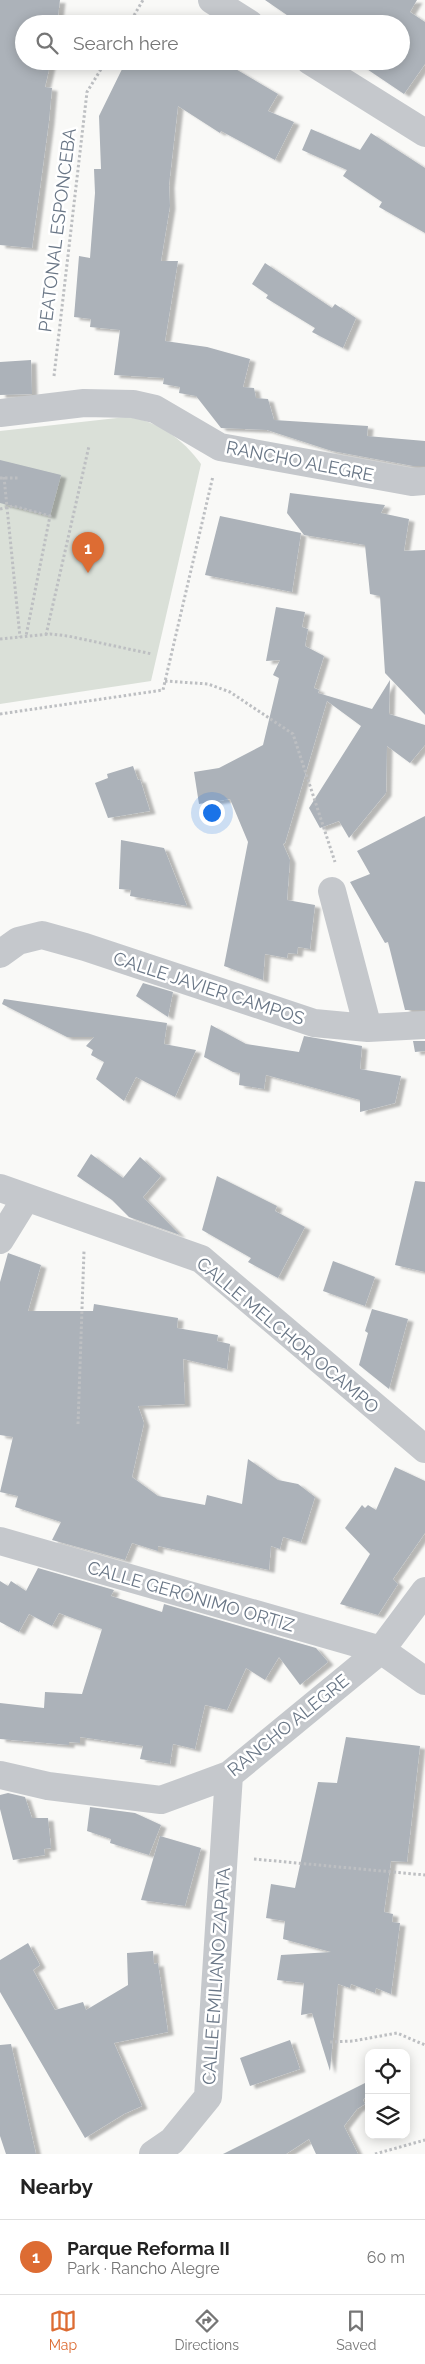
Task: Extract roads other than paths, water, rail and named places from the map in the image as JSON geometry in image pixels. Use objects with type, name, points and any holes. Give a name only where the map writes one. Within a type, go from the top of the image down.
[{"type":"street","points":[[212,0],[236,15]]},
{"type":"street","points":[[324,70],[425,133]]},
{"type":"street","name":"RANCHO ALEGRE","points":[[0,413],[107,402],[133,404],[155,409],[220,447],[424,484]]},
{"type":"street","points":[[332,891],[368,1028]]},
{"type":"street","name":"CALLE JAVIER CAMPOS","points":[[0,954],[18,941],[42,935],[85,946],[314,1023],[368,1028],[425,1025]]},
{"type":"street","name":"CALLE MELCHOR OCAMPO","points":[[0,1188],[201,1258],[425,1449]]},
{"type":"street","points":[[0,1240],[26,1198]]},
{"type":"street","name":"CALLE GERÓNIMO ORTIZ","points":[[0,1541],[381,1650],[425,1681]]},
{"type":"street","name":"RANCHO ALEGRE","points":[[0,1775],[48,1786],[161,1800],[229,1776],[381,1650],[425,1591]]},
{"type":"street","name":"CALLE EMILIANO ZAPATA","points":[[153,2154],[172,2142],[208,2097],[229,1776]]},
{"type":"place","name":"Parque Reforma II","points":[[88,573]]}]
